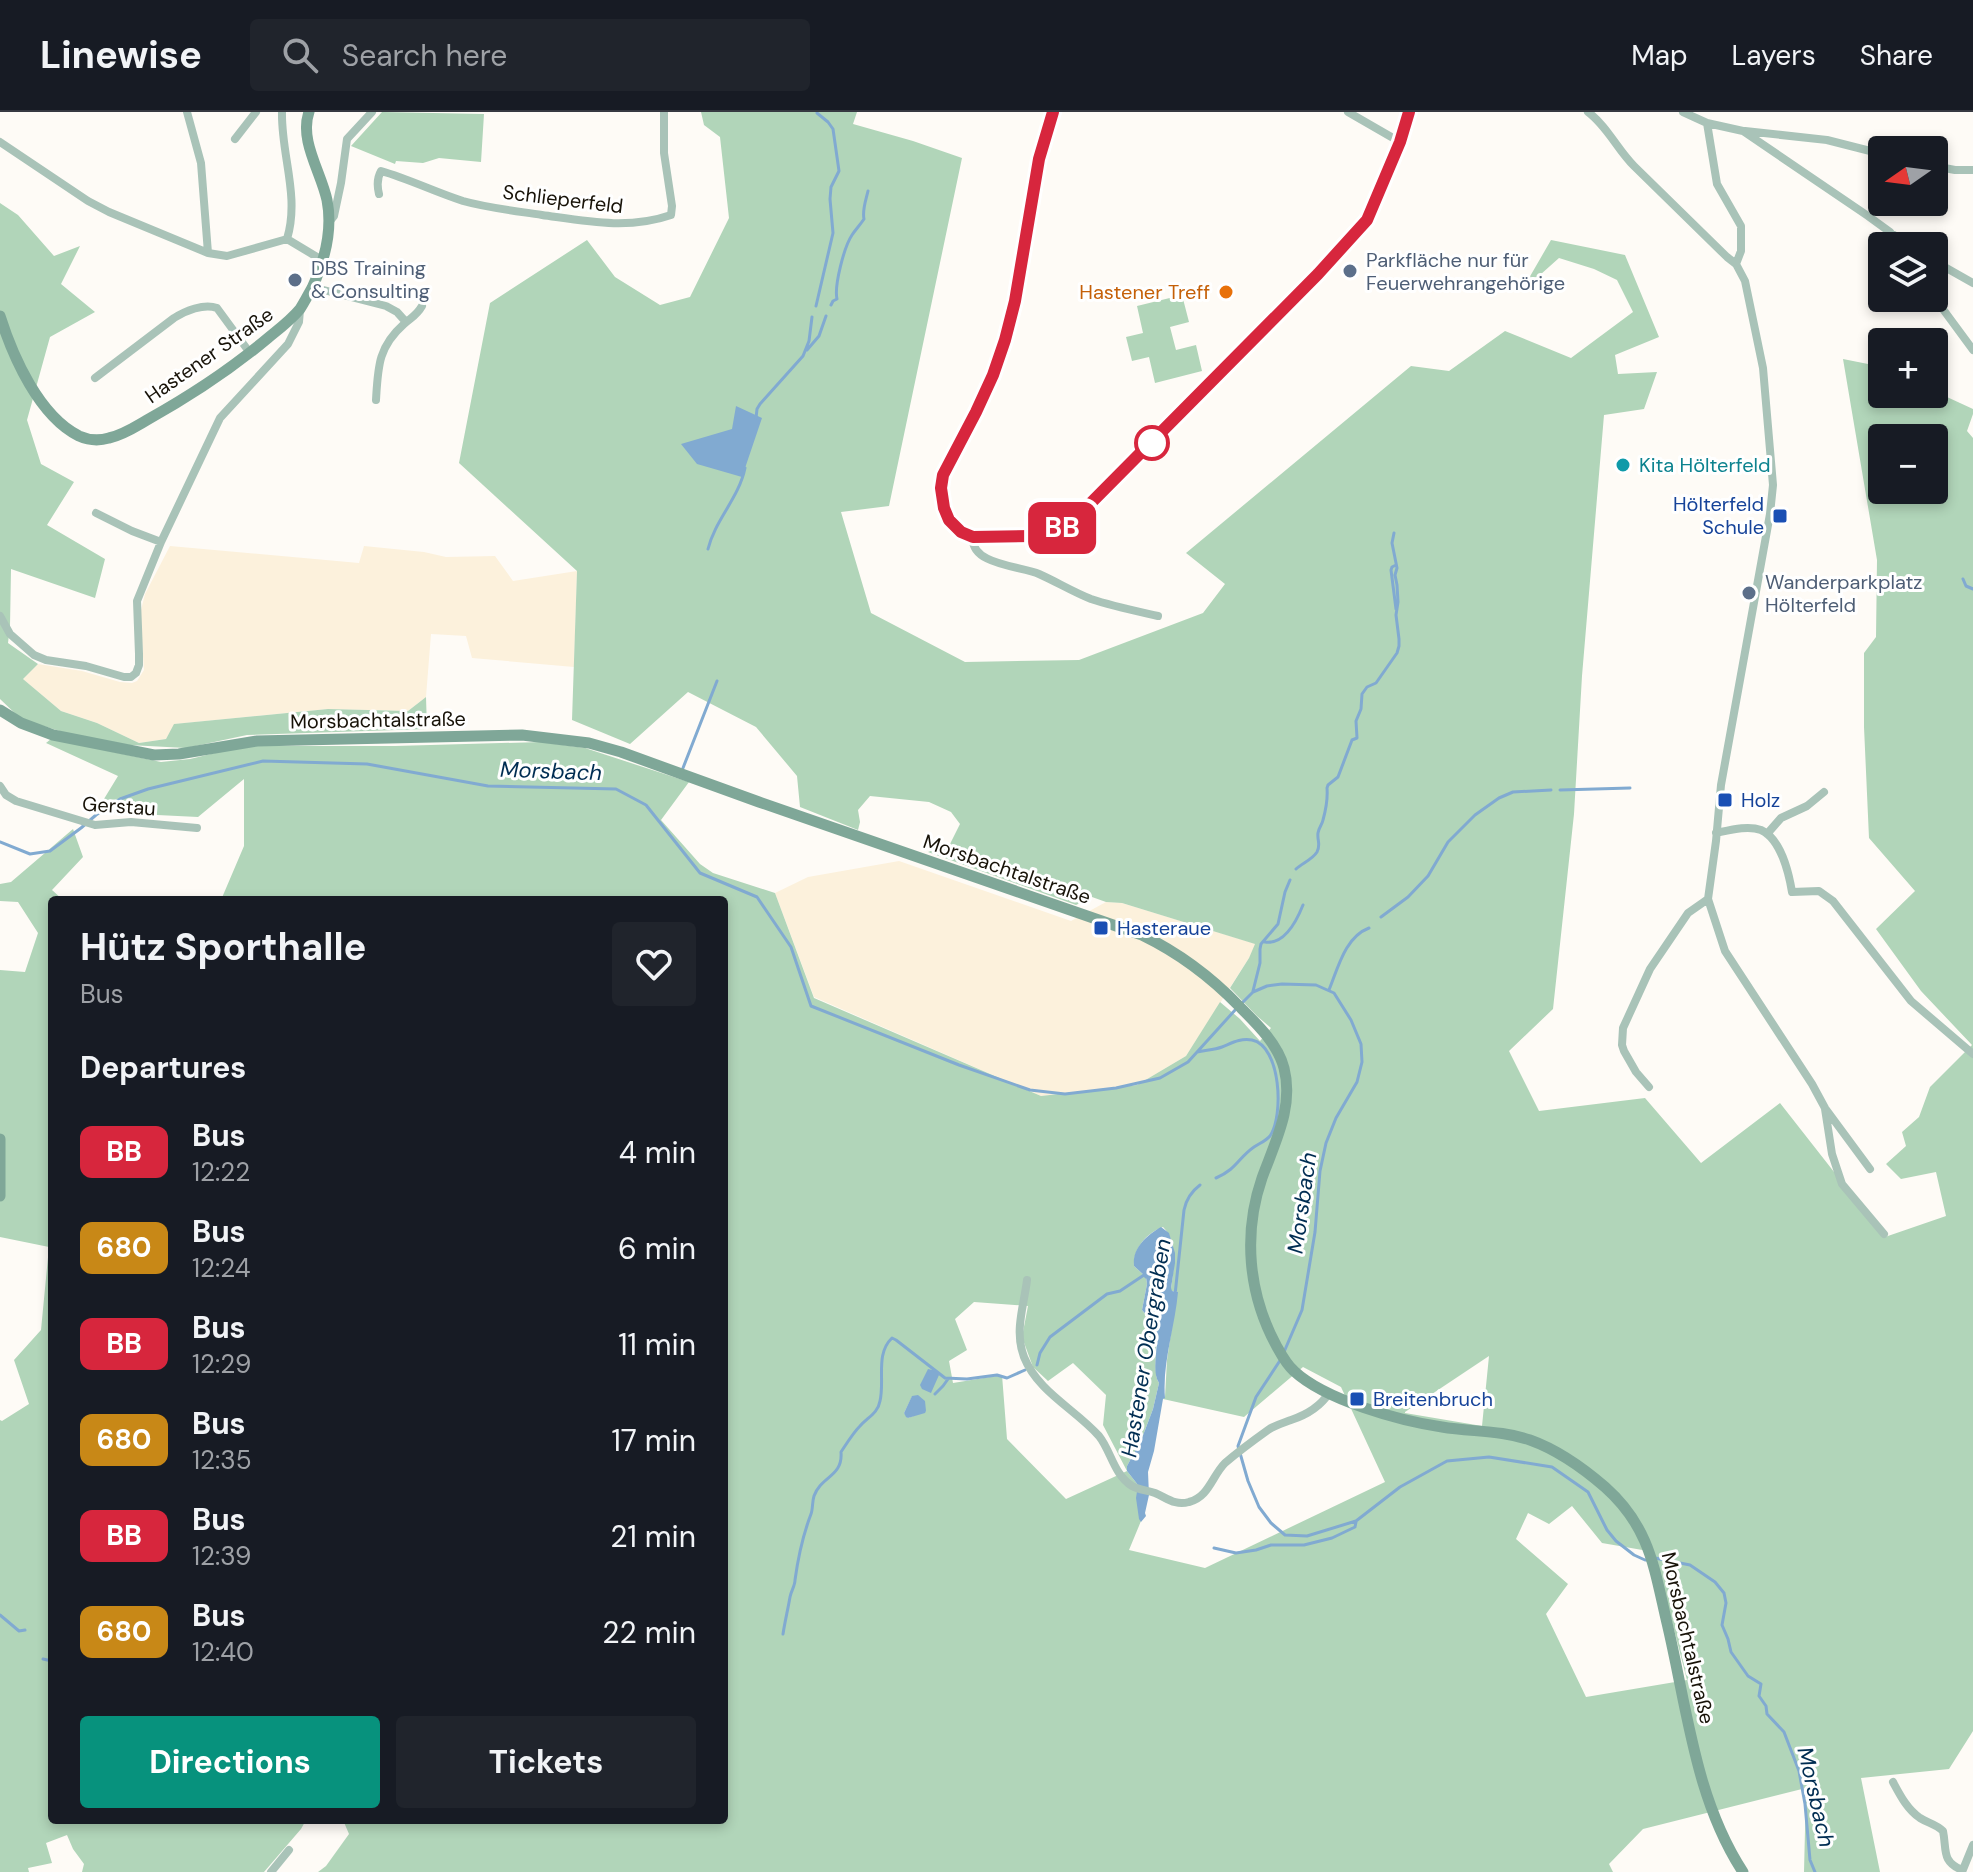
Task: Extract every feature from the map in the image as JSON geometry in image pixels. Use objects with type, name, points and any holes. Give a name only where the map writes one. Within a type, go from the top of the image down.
[{"type":"main road","name":"Hastener Straße","points":[[0,316],[32,389],[58,419],[80,436],[94,440],[107,439],[162,412],[250,353],[300,309],[312,287],[329,235],[330,221],[327,198],[307,135],[309,112]]},
{"type":"main road","name":"Morsbachtalstraße","points":[[3,715],[53,735],[138,753],[165,755],[257,741],[508,735],[550,737],[605,747],[1142,935],[1191,962],[1235,1001],[1274,1048],[1283,1064],[1286,1101],[1279,1136],[1261,1183],[1250,1231],[1254,1284],[1263,1316],[1279,1350],[1290,1367],[1305,1380],[1329,1393],[1398,1417],[1442,1427],[1504,1433],[1550,1448],[1586,1472],[1620,1502],[1642,1532],[1649,1553],[1677,1662],[1703,1786],[1721,1834],[1743,1872]]},
{"type":"main road","points":[[0,1139],[0,1196]]},
{"type":"street","points":[[187,112],[201,163],[208,253]]},
{"type":"street","points":[[235,139],[256,112]]},
{"type":"street","points":[[282,112],[283,142],[293,202],[287,239]]},
{"type":"street","points":[[330,221],[334,216],[341,183],[347,139],[372,112]]},
{"type":"street","name":"Schlieperfeld","points":[[379,194],[378,175],[381,171],[462,200],[502,209],[622,224],[662,218],[671,215],[672,206],[664,153],[664,112]]},
{"type":"street","points":[[1053,112],[1039,159],[1015,301],[1005,340],[993,375],[941,481],[946,515],[961,532],[973,537],[1033,536],[1057,531],[1076,518],[1318,274],[1367,220],[1400,142],[1409,112]]},
{"type":"street","points":[[1348,112],[1400,142]]},
{"type":"street","points":[[1588,112],[1606,129],[1622,155],[1736,264],[1745,281],[1763,368],[1773,485],[1721,785],[1708,899],[1725,951],[1825,1108],[1870,1169]]},
{"type":"street","points":[[1683,112],[1707,123],[1743,131],[1827,140],[1868,150]]},
{"type":"street","points":[[1707,123],[1717,184],[1741,226],[1741,251],[1736,264]]},
{"type":"street","points":[[1743,131],[1890,232]]},
{"type":"street","points":[[0,142],[109,212],[208,253],[232,255],[287,239],[322,260]]},
{"type":"street","points":[[1948,169],[1973,170]]},
{"type":"street","points":[[1948,269],[1973,283]]},
{"type":"street","points":[[312,287],[386,306],[406,322]]},
{"type":"street","points":[[95,378],[174,318],[207,306],[217,308],[250,353]]},
{"type":"street","points":[[376,400],[378,366],[387,341],[418,314],[422,306]]},
{"type":"street","points":[[0,616],[10,634],[34,655],[124,677],[136,673],[139,665],[137,601],[161,542],[220,418],[288,344],[299,322],[300,309]]},
{"type":"street","points":[[1945,312],[1973,350]]},
{"type":"street","points":[[96,513],[161,542]]},
{"type":"street","points":[[973,537],[975,548],[983,556],[1038,574],[1092,599],[1158,616]]},
{"type":"street","name":"Gerstau","points":[[0,786],[10,798],[95,825],[131,822],[197,828]]},
{"type":"street","points":[[1767,834],[1781,818],[1807,806],[1824,792]]},
{"type":"street","points":[[1716,833],[1749,828],[1767,834],[1782,857],[1792,892],[1819,891],[1833,901],[1911,1001],[1973,1054]]},
{"type":"street","points":[[1649,1087],[1624,1051],[1623,1028],[1642,983],[1658,958],[1688,913],[1708,899]]},
{"type":"street","points":[[1825,1108],[1832,1154],[1842,1184],[1884,1234]]},
{"type":"street","points":[[1027,1280],[1019,1331],[1030,1370],[1098,1435],[1120,1475],[1133,1487],[1172,1502],[1191,1502],[1202,1495],[1224,1465],[1235,1456],[1275,1425],[1316,1408],[1329,1393]]},
{"type":"street","points":[[1893,1782],[1918,1817],[1943,1831],[1947,1859],[1952,1865],[1962,1871],[1973,1845]]},
{"type":"street","points":[[271,1872],[289,1850]]},
{"type":"shaded area","points":[[170,546],[359,563],[364,546],[446,557],[495,556],[513,581],[577,571],[574,667],[472,658],[466,636],[431,634],[426,697],[408,711],[328,709],[175,724],[166,739],[139,743],[97,723],[61,711],[23,679],[38,664],[82,671],[120,682],[137,681],[144,670],[140,614],[145,594]]},
{"type":"shaded area","points":[[899,861],[1071,921],[1106,902],[1122,903],[1256,944],[1186,1056],[1137,1085],[1041,1096],[814,997],[775,893],[808,877]]},
{"type":"green space","points":[[382,112],[484,114],[481,162],[439,158],[423,163],[396,161],[395,164],[351,146]]},
{"type":"green space","points":[[701,112],[857,112],[853,124],[962,158],[889,506],[841,512],[871,613],[965,662],[1079,660],[1203,613],[1225,584],[1186,553],[1411,366],[1449,371],[1505,331],[1571,358],[1633,312],[1617,280],[1559,258],[1521,292],[1551,240],[1625,255],[1659,337],[1615,355],[1618,374],[1657,372],[1644,409],[1604,415],[1574,814],[1553,1009],[1509,1051],[1539,1111],[1645,1098],[1701,1163],[1780,1103],[1885,1237],[1946,1216],[1936,1172],[1901,1179],[1886,1164],[1906,1146],[1902,1132],[1919,1117],[1930,1087],[1972,1045],[1921,991],[1876,929],[1915,891],[1869,838],[1864,653],[1876,637],[1877,560],[1843,359],[1868,364],[1868,408],[1948,408],[1948,397],[1973,409],[1967,431],[1973,438],[1973,1731],[1949,1769],[1861,1778],[1880,1872],[1804,1872],[1806,1788],[1643,1829],[1609,1864],[1613,1872],[318,1872],[326,1866],[349,1834],[345,1824],[728,1824],[728,896],[223,896],[244,846],[244,779],[198,817],[96,812],[118,776],[46,743],[51,739],[161,762],[190,759],[244,746],[541,742],[585,748],[689,782],[661,820],[700,864],[713,873],[775,893],[814,998],[1041,1096],[1137,1085],[1186,1056],[1220,1002],[1260,1041],[1271,1028],[1230,988],[1255,944],[1122,903],[1092,897],[1076,905],[928,852],[950,844],[960,824],[951,812],[929,802],[870,796],[858,810],[858,830],[800,807],[797,776],[756,727],[688,692],[630,744],[572,720],[577,571],[459,463],[490,303],[587,240],[615,277],[660,305],[690,297],[729,218],[720,137],[704,125]],"holes":[[[1163,1227],[1173,1248],[1171,1291],[1177,1291],[1163,1399],[1244,1417],[1303,1367],[1341,1387],[1385,1482],[1205,1568],[1129,1550],[1141,1521],[1138,1485],[1127,1471],[1127,1466],[1153,1409],[1159,1383],[1156,1340],[1154,1325],[1142,1310],[1146,1277],[1134,1266],[1134,1260],[1142,1242]],[[974,1302],[1028,1306],[1022,1337],[1033,1367],[1048,1381],[1073,1363],[1106,1395],[1103,1425],[1127,1471],[1066,1499],[1007,1439],[1002,1375],[953,1383],[949,1361],[967,1350],[955,1319]],[[1489,1356],[1482,1426],[1405,1413],[1405,1412]],[[912,1397],[926,1411],[908,1418],[904,1413]],[[1572,1506],[1602,1543],[1654,1552],[1687,1680],[1586,1697],[1546,1614],[1568,1584],[1516,1539],[1528,1513],[1549,1524]]]},
{"type":"green space","points":[[0,203],[18,215],[54,256],[80,246],[61,284],[95,312],[50,337],[27,420],[41,464],[74,482],[47,525],[105,559],[95,598],[11,569],[8,643],[38,664],[23,679],[61,711],[97,723],[139,743],[166,739],[174,724],[328,709],[408,711],[426,697],[427,729],[247,735],[186,748],[129,745],[66,733],[21,719],[0,699]]},
{"type":"green space","points":[[1182,295],[1189,322],[1170,327],[1176,350],[1196,345],[1202,371],[1155,383],[1149,357],[1132,361],[1126,337],[1143,333],[1137,306]]},
{"type":"green space","points":[[73,829],[83,857],[52,890],[59,896],[48,896],[48,1247],[0,1237],[0,970],[25,972],[38,933],[18,902],[0,901],[0,884],[11,882]]},
{"type":"green space","points":[[48,1257],[48,1824],[304,1824],[264,1872],[82,1872],[84,1864],[67,1835],[46,1843],[52,1863],[28,1868],[29,1872],[0,1872],[0,1420],[29,1404],[14,1360],[41,1330]]},
{"type":"water","points":[[736,406],[762,418],[742,477],[697,464],[681,444],[732,429]]},
{"type":"water","points":[[1161,1227],[1169,1233],[1175,1253],[1171,1288],[1178,1292],[1165,1372],[1165,1398],[1148,1472],[1146,1516],[1141,1522],[1136,1498],[1138,1485],[1127,1471],[1127,1466],[1142,1438],[1159,1383],[1155,1369],[1155,1327],[1142,1310],[1146,1277],[1134,1266],[1134,1260],[1141,1243]]},
{"type":"water","points":[[928,1369],[937,1371],[939,1375],[931,1393],[920,1385]]},
{"type":"water","points":[[918,1395],[925,1401],[926,1411],[908,1418],[904,1413],[912,1396]]},
{"type":"waterway","points":[[816,306],[833,233],[831,187],[839,171],[833,129],[817,113]]},
{"type":"waterway","points":[[831,305],[837,299],[838,276],[846,248],[864,219],[868,191]]},
{"type":"waterway","points":[[807,350],[819,336],[826,316]]},
{"type":"waterway","points":[[756,418],[760,404],[803,356],[809,341],[812,317]]},
{"type":"waterway","points":[[708,549],[745,468]]},
{"type":"waterway","points":[[1296,869],[1318,849],[1327,788],[1338,777],[1352,740],[1357,738],[1356,721],[1362,694],[1367,687],[1376,683],[1397,653],[1394,533]]},
{"type":"waterway","points":[[1396,565],[1391,570],[1396,609]]},
{"type":"waterway","points":[[1963,579],[1966,586],[1973,589]]},
{"type":"waterway","points":[[683,768],[717,681]]},
{"type":"waterway","name":"Morsbach","points":[[0,842],[30,854],[50,851],[120,799],[148,789],[263,761],[367,764],[488,786],[616,789],[646,805],[700,873],[757,897],[791,947],[811,1006],[959,1065],[1030,1090],[1065,1094],[1116,1088],[1160,1078],[1188,1062],[1236,1009]]},
{"type":"waterway","points":[[1560,790],[1630,788]]},
{"type":"waterway","points":[[1381,917],[1408,897],[1428,876],[1448,842],[1475,815],[1513,792],[1551,790]]},
{"type":"waterway","points":[[1253,991],[1261,944],[1278,924],[1290,880]]},
{"type":"waterway","points":[[1265,942],[1284,936],[1303,905]]},
{"type":"waterway","points":[[1329,990],[1348,946],[1369,928]]},
{"type":"waterway","name":"Morsbach","points":[[1241,1004],[1253,992],[1267,986],[1316,985],[1334,993],[1361,1044],[1362,1062],[1357,1082],[1336,1118],[1326,1143],[1302,1310],[1284,1352]]},
{"type":"waterway","name":"Hastener Obergraben","points":[[1197,1052],[1240,1040],[1252,1040],[1262,1045],[1269,1055],[1277,1083],[1277,1113],[1270,1136],[1229,1171],[1216,1178]]},
{"type":"waterway","name":"Hastener Obergraben","points":[[1175,1295],[1184,1210],[1190,1196],[1200,1185]]},
{"type":"waterway","points":[[1037,1365],[1050,1337],[1107,1294],[1120,1291],[1144,1275],[1146,1277]]},
{"type":"waterway","points":[[783,1634],[814,1496],[821,1484],[839,1467],[841,1452],[852,1435],[877,1409],[884,1352],[892,1338],[945,1378],[997,1375],[1007,1378],[1025,1370]]},
{"type":"waterway","name":"Morsbach","points":[[1281,1359],[1256,1397],[1238,1446],[1259,1507],[1285,1535],[1307,1536],[1356,1521],[1400,1487],[1447,1461],[1489,1457],[1552,1467],[1588,1492],[1616,1541],[1634,1555],[1648,1560]]},
{"type":"waterway","points":[[935,1394],[948,1379]]},
{"type":"waterway","points":[[1214,1548],[1236,1553],[1271,1545],[1304,1545],[1332,1538],[1355,1527],[1356,1522]]},
{"type":"waterway","name":"Morsbach","points":[[1655,1558],[1690,1565],[1715,1582],[1724,1593],[1726,1603],[1722,1625],[1731,1652],[1748,1676],[1761,1684],[1759,1696],[1767,1714],[1784,1732],[1799,1771],[1810,1860],[1815,1872]]},
{"type":"waterway","points":[[0,1615],[19,1631],[25,1630]]},
{"type":"waterway","points":[[43,1659],[48,1660]]},
{"type":"bus line","name":"BB","points":[[1053,112],[1039,159],[1015,301],[1005,340],[993,375],[941,481],[946,515],[958,529],[973,537],[1033,536],[1057,531],[1076,518],[1152,444],[1367,220],[1400,142],[1409,112]]},
{"type":"place","name":"Parkfläche nur für Feuerwehrangehörige","points":[[1350,271]]},
{"type":"place","name":"DBS Training & Consulting","points":[[295,280]]},
{"type":"place","name":"Hastener Treff","points":[[1226,292]]},
{"type":"place","name":"Kita Hölterfeld","points":[[1623,465]]},
{"type":"place","name":"Hölterfeld Schule","points":[[1780,516]]},
{"type":"place","name":"Wanderparkplatz Hölterfeld","points":[[1749,593]]},
{"type":"place","name":"Holz","points":[[1725,800]]},
{"type":"place","name":"Hasteraue","points":[[1101,928]]},
{"type":"place","name":"Breitenbruch","points":[[1357,1399]]}]
